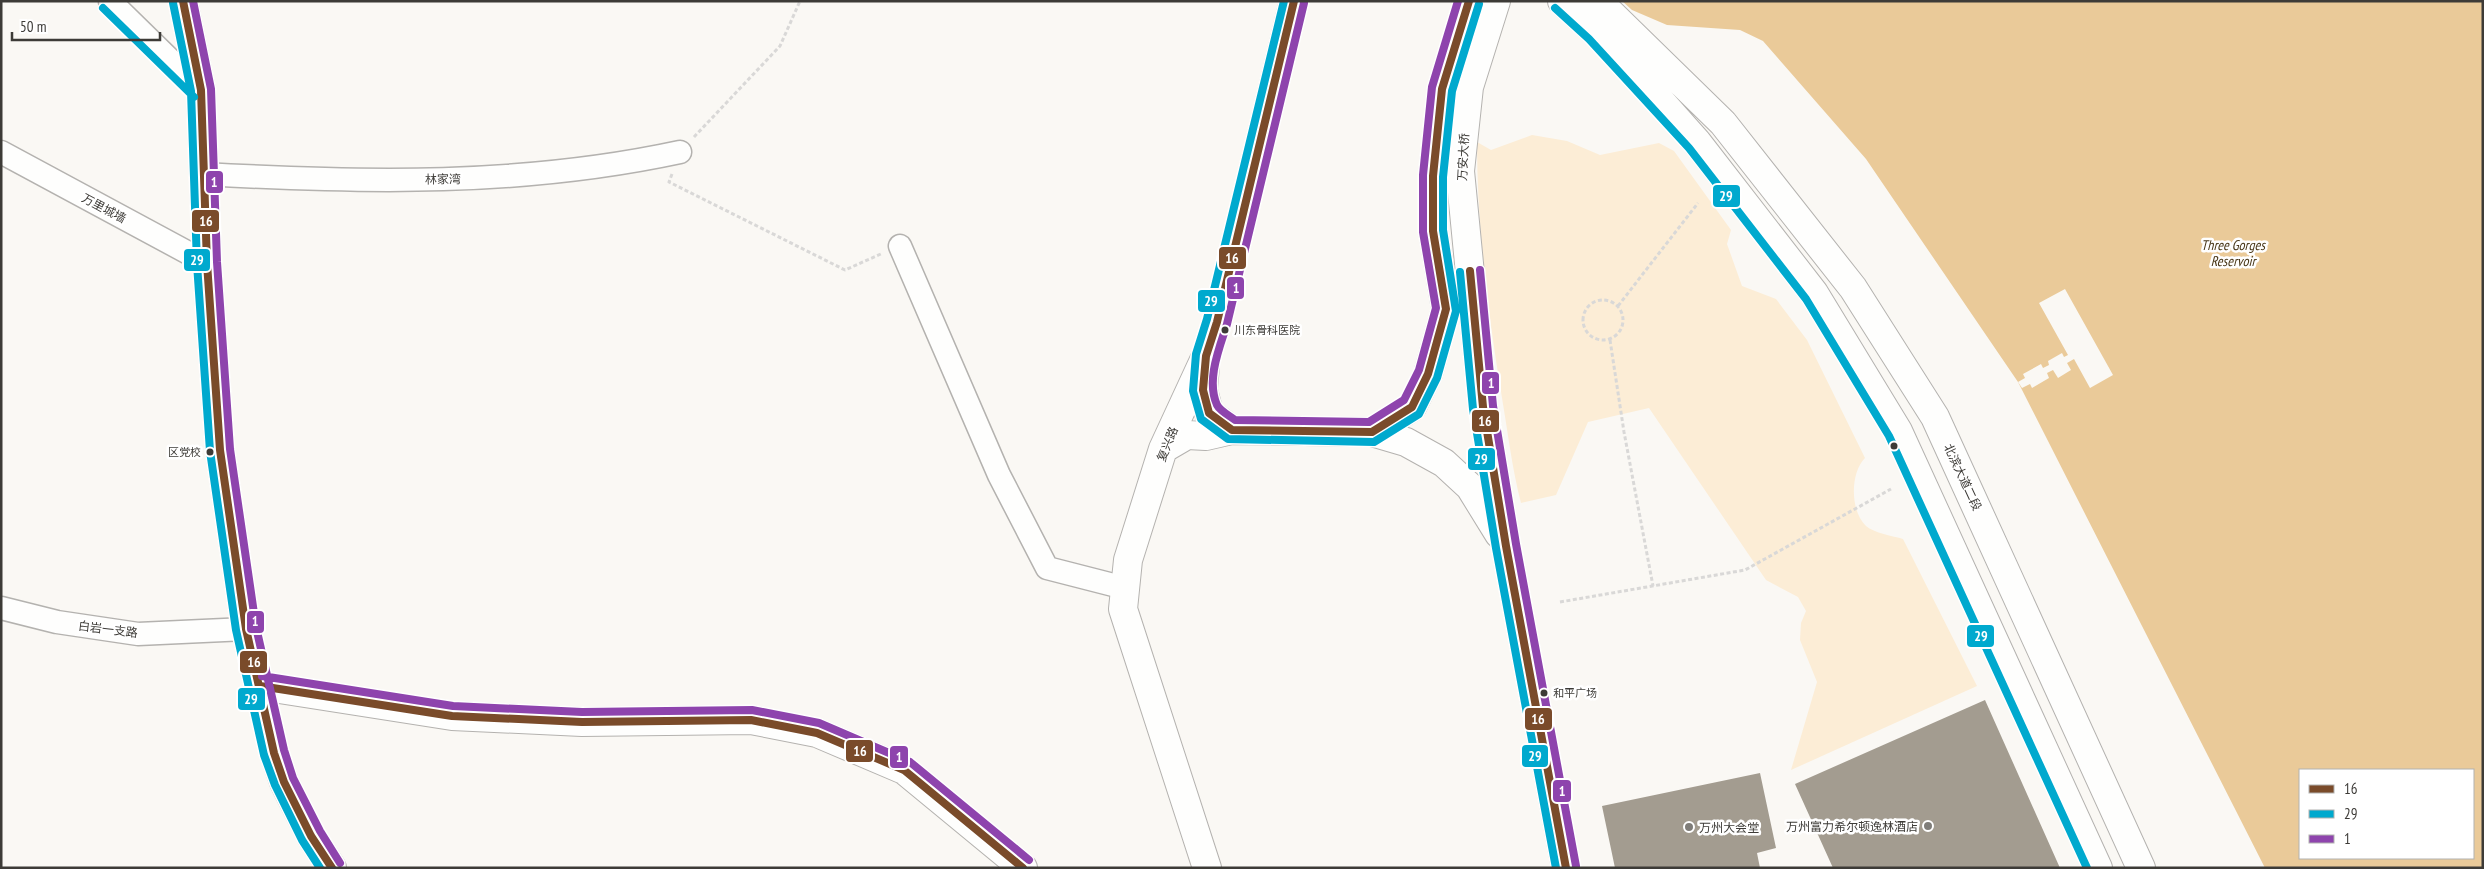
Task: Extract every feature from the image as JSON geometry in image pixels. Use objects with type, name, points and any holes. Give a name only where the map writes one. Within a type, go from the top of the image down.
[{"type":"main road","points":[[183,1],[201,90],[207,263],[220,450],[246,629],[274,753],[284,782],[311,836],[332,868]]},
{"type":"main road","points":[[1372,432],[1412,407],[1428,374],[1446,309],[1433,231],[1433,176],[1442,89],[1469,1]]},
{"type":"main road","name":"万安大桥","points":[[1496,1],[1469,87],[1460,171],[1483,407],[1506,546],[1566,868]]},
{"type":"main road","points":[[1562,1],[1636,74],[1697,142],[1814,293],[1898,431],[2098,868]]},
{"type":"main road","name":"北滨大道二段","points":[[1598,1],[1723,123],[1853,288],[1935,417],[2142,868]]},
{"type":"main road","name":"复兴路","points":[[1207,868],[1123,609],[1125,588],[1128,560],[1163,449],[1206,356],[1217,322],[1291,10]]},
{"type":"main road","points":[[1206,356],[1203,390],[1209,413],[1232,430]]},
{"type":"main road","points":[[1163,449],[1187,435],[1206,436],[1232,430],[1372,432],[1406,442],[1444,463],[1470,487],[1506,546]]},
{"type":"main road","points":[[260,686],[452,716],[582,722],[751,720],[816,733],[904,770],[1023,868]]},
{"type":"street","points":[[110,1],[201,90]]},
{"type":"street","name":"万里城墙","points":[[1,152],[207,263]]},
{"type":"street","name":"林家湾","points":[[204,174],[324,181],[501,178],[619,165],[680,152]]},
{"type":"street","points":[[900,246],[999,475],[1047,568],[1125,588]]},
{"type":"street","name":"白岩一支路","points":[[1,608],[57,622],[138,634],[246,629]]},
{"type":"path","points":[[800,1],[780,46],[680,152],[669,182],[845,270],[900,246]]},
{"type":"path","points":[[1618,306],[1698,203]]},
{"type":"path","points":[[1599,300],[1609,300],[1618,306],[1623,314],[1624,324],[1620,334],[1610,340],[1599,341],[1589,335],[1584,326],[1584,314],[1590,305],[1599,300]]},
{"type":"path","points":[[1610,340],[1624,432],[1652,586]]},
{"type":"path","points":[[1560,602],[1745,570],[1892,489]]},
{"type":"shaded area","points":[[1532,135],[1567,141],[1600,155],[1659,143],[1674,151],[1731,230],[1727,244],[1742,286],[1776,299],[1807,340],[1865,458],[1860,465],[1855,482],[1854,492],[1857,511],[1866,526],[1874,531],[1903,539],[1977,686],[1791,770],[1817,682],[1800,640],[1801,623],[1806,611],[1798,597],[1766,580],[1649,408],[1588,422],[1556,495],[1521,503],[1510,450],[1488,303],[1481,239],[1477,142],[1491,150]]},
{"type":"water","name":"Three Gorges Reservoir","points":[[1622,1],[2483,1],[2483,868],[2265,868],[2018,382],[1866,159],[1763,41],[1740,30],[1667,25],[1632,10]]},
{"type":"pier","points":[[2065,289],[2113,375],[2090,388],[2074,359],[2067,363],[2071,370],[2058,378],[2053,370],[2047,373],[2049,378],[2032,388],[2030,384],[2022,388],[2018,382],[2025,378],[2023,374],[2041,364],[2043,368],[2049,365],[2048,361],[2062,353],[2064,357],[2068,355],[2039,303]]},
{"type":"building","name":"万州富力希尔顿逸林酒店","points":[[1985,700],[2060,868],[1833,868],[1795,784]]},
{"type":"building","name":"万州大会堂","points":[[1760,773],[1776,848],[1757,853],[1760,868],[1615,868],[1602,806]]},
{"type":"transit line","name":"16","points":[[183,1],[201,90],[207,263],[220,450],[246,629],[274,753],[284,782],[311,836],[332,868]]},
{"type":"transit line","name":"1","points":[[193,1],[211,89],[217,262],[230,449],[256,627],[284,750],[293,778],[320,831],[340,863]]},
{"type":"transit line","name":"29","points":[[1284,1],[1207,319],[1196,354],[1193,391],[1201,419],[1228,439],[1374,442],[1419,414],[1437,378],[1456,311],[1443,230],[1443,177],[1452,91],[1479,4]]},
{"type":"transit line","name":"16","points":[[1294,1],[1217,322],[1206,356],[1203,390],[1209,413],[1232,430],[1372,432],[1412,407],[1428,374],[1446,309],[1433,231],[1433,176],[1442,89],[1469,1]]},
{"type":"transit line","name":"1","points":[[1304,3],[1213,375],[1214,395],[1217,405],[1235,420],[1369,422],[1404,400],[1419,370],[1436,308],[1423,232],[1423,175],[1432,87],[1458,1]]},
{"type":"transit line","name":"29","points":[[173,3],[191,91],[197,264],[210,451],[236,630],[264,755],[275,785],[302,840],[320,868]]},
{"type":"transit line","name":"29","points":[[103,8],[194,97]]},
{"type":"transit line","name":"29","points":[[1555,8],[1589,39],[1689,148],[1806,299],[1889,436],[2087,868]]},
{"type":"transit line","name":"1","points":[[1480,270],[1493,406],[1516,544],[1576,866]]},
{"type":"transit line","name":"16","points":[[1470,271],[1483,407],[1506,546],[1566,868]]},
{"type":"transit line","name":"29","points":[[1460,272],[1473,409],[1496,548],[1556,868]]},
{"type":"transit line","name":"1","points":[[262,676],[453,706],[582,712],[752,710],[819,723],[910,762],[1029,860]]},
{"type":"transit line","name":"16","points":[[260,686],[452,716],[582,722],[751,720],[817,733],[904,770],[1023,868]]},
{"type":"place","name":"川东骨科医院","points":[[1225,330]]},
{"type":"place","name":"区党校","points":[[210,452]]},
{"type":"place","name":"和平广场","points":[[1544,693]]},
{"type":"place","name":"万州富力希尔顿逸林酒店","points":[[1928,826]]},
{"type":"place","name":"万州大会堂","points":[[1689,827]]}]
